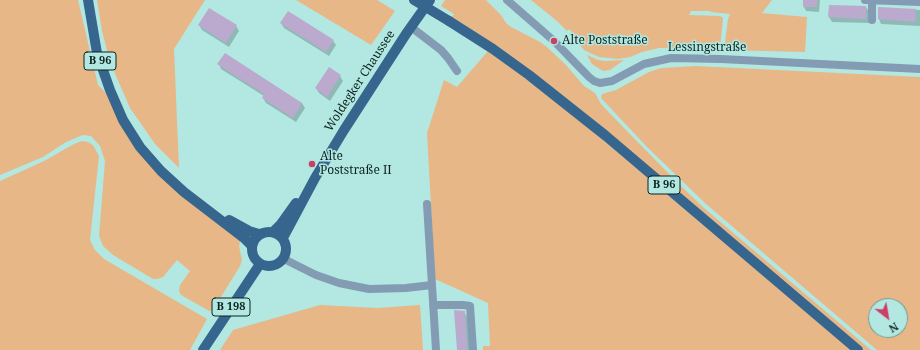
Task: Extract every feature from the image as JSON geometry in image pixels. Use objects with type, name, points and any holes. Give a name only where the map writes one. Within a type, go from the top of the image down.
[{"type":"main road","name":"B 96","points":[[88,0],[97,53],[110,90],[123,120],[140,147],[161,171],[184,192],[201,204],[249,231],[260,234]]},
{"type":"main road","name":"B 96","points":[[414,0],[493,49],[529,75],[606,136],[858,350]]},
{"type":"main road","name":"Woldegker Chaussee","points":[[273,232],[281,224],[315,178],[411,27],[430,0]]},
{"type":"main road","name":"Woldegker Chaussee","points":[[283,238],[315,178]]},
{"type":"main road","points":[[201,204],[252,246]]},
{"type":"main road","points":[[268,231],[273,232],[283,238],[287,247],[284,259],[276,265],[270,266],[260,264],[253,255],[252,246],[256,237],[260,234],[268,231]]},
{"type":"main road","name":"B 198","points":[[203,350],[260,264]]},
{"type":"street","name":"Lessingstraße","points":[[507,0],[554,41],[589,77],[600,83],[612,81],[644,64],[671,58],[721,58],[920,69]]},
{"type":"street","points":[[865,0],[920,2]]},
{"type":"street","points":[[872,0],[872,20]]},
{"type":"street","points":[[411,27],[441,50],[457,71]]},
{"type":"street","points":[[427,204],[436,350]]},
{"type":"street","points":[[284,259],[316,275],[340,283],[369,289],[406,288],[432,285]]},
{"type":"street","points":[[433,305],[470,306],[473,350]]},
{"type":"shaded area","points":[[0,0],[78,0],[98,85],[105,92],[131,139],[241,238],[239,246],[242,260],[240,266],[213,310],[209,311],[181,295],[179,291],[180,285],[190,271],[177,260],[163,277],[153,279],[113,255],[103,246],[99,236],[105,161],[100,146],[91,136],[83,135],[66,142],[43,157],[0,175]]},
{"type":"shaded area","points":[[97,0],[205,0],[174,49],[179,168],[155,144],[130,108],[110,62],[102,31]]},
{"type":"shaded area","points":[[296,0],[377,0],[395,11],[371,45]]},
{"type":"shaded area","points":[[445,0],[486,0],[511,27],[540,42],[548,48],[566,65],[584,86],[595,93],[601,104],[704,208],[871,350],[864,350],[608,132],[497,46],[452,17],[454,14],[441,6]]},
{"type":"shaded area","points":[[531,0],[772,0],[762,13],[807,17],[805,52],[724,50],[730,14],[710,11],[691,11],[689,15],[720,16],[723,18],[720,49],[659,48],[618,59],[599,57],[584,50],[571,34],[572,32],[569,29],[567,31]]},
{"type":"shaded area","points":[[488,51],[576,117],[851,350],[483,350],[483,346],[490,346],[488,303],[435,279],[427,133],[444,80],[457,87]]},
{"type":"shaded area","points":[[587,55],[598,60],[605,61],[624,60],[610,70],[603,71],[592,64]]},
{"type":"shaded area","points":[[696,66],[920,77],[920,350],[877,350],[706,204],[647,147],[601,98],[602,94],[616,90],[649,72],[661,68]]},
{"type":"shaded area","points":[[82,141],[93,145],[99,156],[90,240],[95,250],[104,259],[207,319],[190,350],[0,350],[0,181],[44,161]]},
{"type":"shaded area","points":[[320,305],[378,308],[420,305],[423,350],[220,350],[233,330]]},
{"type":"building","points":[[803,0],[817,0],[817,7],[803,7]]},
{"type":"building","points":[[829,5],[866,6],[866,19],[828,17]]},
{"type":"building","points":[[878,7],[916,9],[915,22],[878,19]]},
{"type":"building","points":[[209,8],[237,25],[226,43],[198,25]]},
{"type":"building","points":[[288,11],[334,40],[326,52],[280,23]]},
{"type":"building","points":[[225,53],[302,103],[293,118],[262,98],[264,94],[217,64]]},
{"type":"building","points":[[329,67],[341,75],[327,97],[315,88]]},
{"type":"building","points":[[454,310],[465,311],[467,350],[457,350]]},
{"type":"place","name":"Alte Poststraße","points":[[554,41]]},
{"type":"place","name":"Alte Poststraße II","points":[[312,164]]}]
